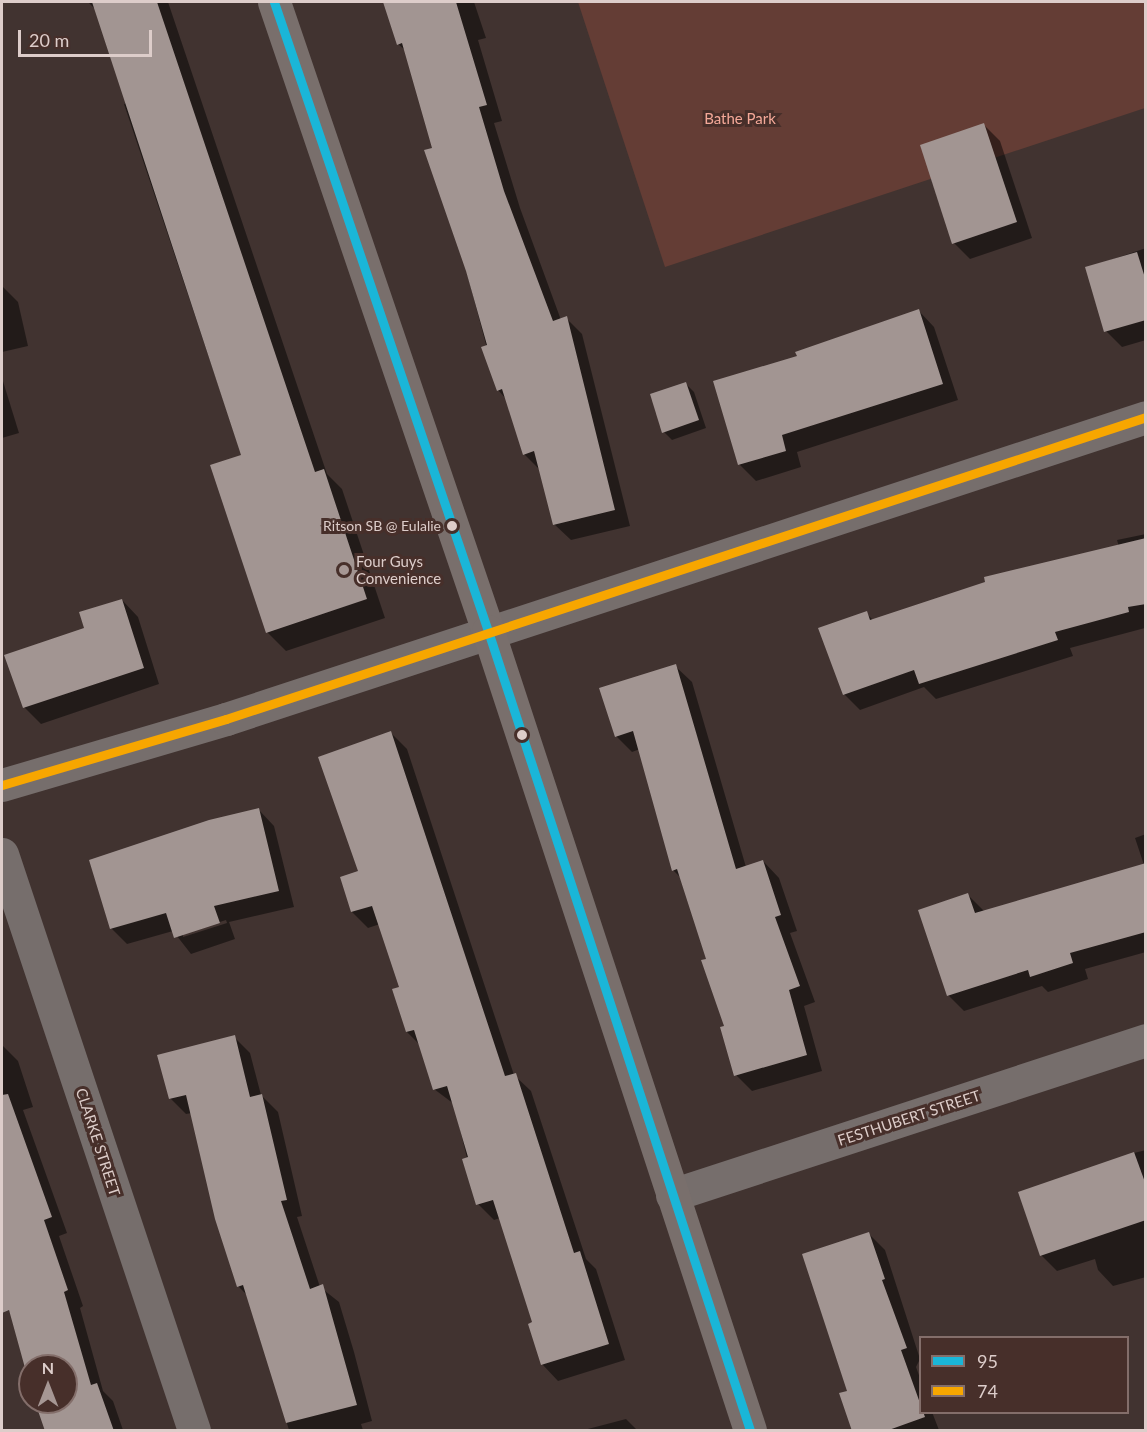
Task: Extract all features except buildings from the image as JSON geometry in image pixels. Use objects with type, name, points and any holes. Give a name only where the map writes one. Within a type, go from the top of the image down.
[{"type":"main road","points":[[274,2],[488,631],[750,1431]]},
{"type":"street","points":[[2,785],[226,719],[488,631],[1146,417]]},
{"type":"street","name":"CLARKE STREET","points":[[2,854],[194,1431]]},
{"type":"street","name":"FESTHUBERT STREET","points":[[672,1196],[1146,1040]]},
{"type":"green space","name":"Bathe Park","points":[[578,2],[1145,2],[1145,108],[665,267]]},
{"type":"transit line","name":"95","points":[[274,2],[488,631],[750,1430]]},
{"type":"transit line","name":"74","points":[[2,785],[226,719],[1146,417]]},
{"type":"place","name":"Ritson SB @ Eulalie","points":[[452,526]]},
{"type":"place","name":"Four Guys Convenience","points":[[344,570]]}]
